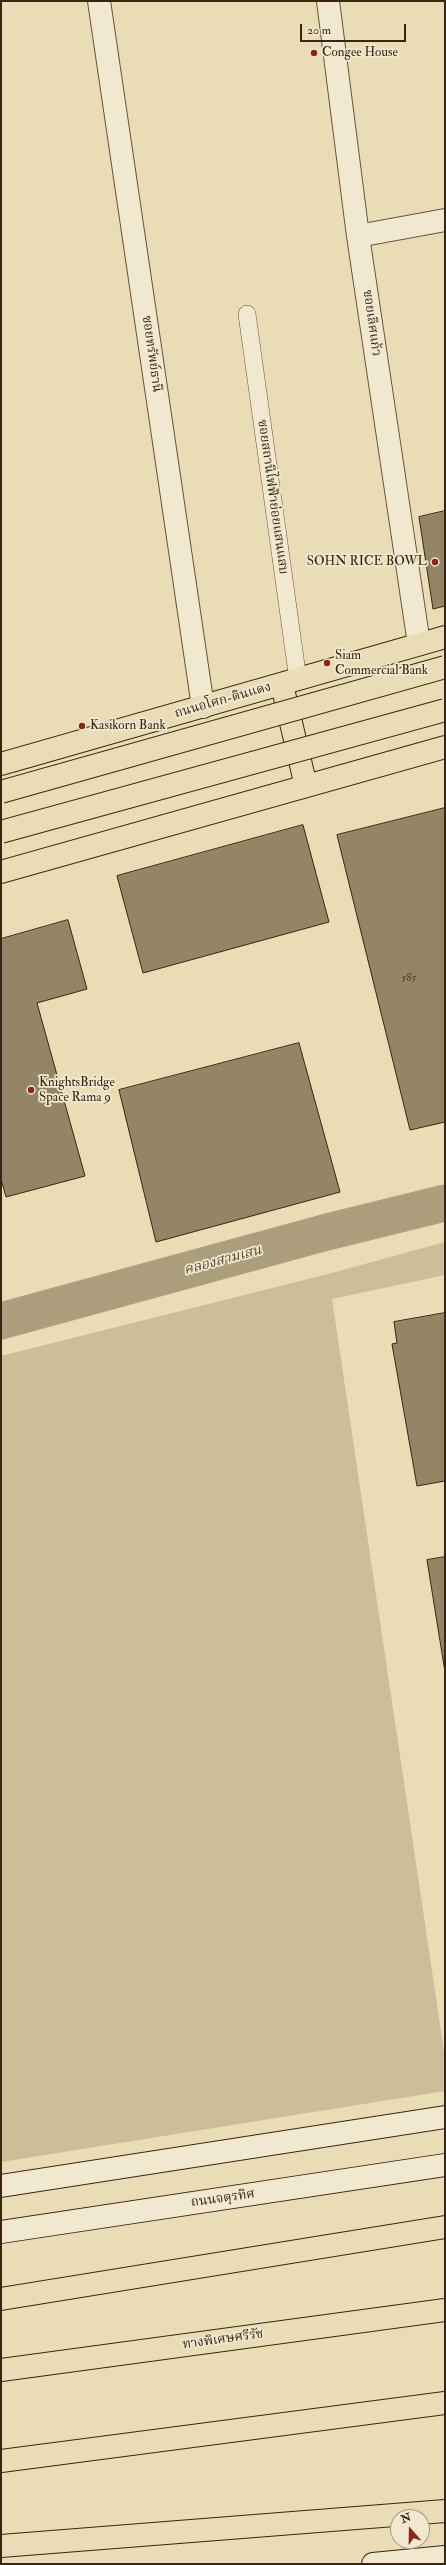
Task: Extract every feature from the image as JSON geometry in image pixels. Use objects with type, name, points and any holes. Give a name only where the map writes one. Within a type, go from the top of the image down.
[{"type":"main road","name":"ถนนอโศก-ดินแดง","points":[[1,764],[445,637]]},
{"type":"main road","name":"ถนนอโศก-ดินแดง","points":[[1,792],[445,667]]},
{"type":"main road","points":[[290,682],[306,786]]},
{"type":"main road","points":[[1,832],[445,710]]},
{"type":"main road","points":[[1,872],[445,747]]},
{"type":"main road","points":[[1,2298],[445,2227]]},
{"type":"main road","name":"ทางพิเศษศรีรัช","points":[[1,2370],[445,2310]]},
{"type":"main road","points":[[1,2461],[445,2403]]},
{"type":"main road","points":[[1,2546],[445,2511]]},
{"type":"street","name":"ซอยทรัพย์ธานี","points":[[99,1],[203,707]]},
{"type":"street","name":"ซอยเลิศแก้ว","points":[[328,1],[358,236],[419,644]]},
{"type":"street","points":[[358,236],[445,220]]},
{"type":"street","points":[[1,2186],[445,2117]]},
{"type":"street","name":"ถนนจตุรทิศ","points":[[1,2232],[445,2166]]},
{"type":"street","points":[[373,2564],[445,2557]]},
{"type":"lane","name":"ซอยสถานีไฟฟ้าย่อยแสนแสบ","points":[[247,314],[290,682]]},
{"type":"shaded area","points":[[445,1242],[445,1275],[332,1299],[445,2058],[445,2091],[1,2162],[1,1356],[328,1274]]},
{"type":"building","name":"SOHN RICE BOWL","points":[[445,511],[445,606],[433,609],[419,517]]},
{"type":"building","points":[[445,808],[445,1122],[410,1130],[337,835]]},
{"type":"building","points":[[303,825],[329,922],[143,973],[117,876]]},
{"type":"building","name":"KnightsBridge Space Rama 9","points":[[68,920],[87,989],[37,1003],[85,1176],[6,1197],[1,1179],[1,939]]},
{"type":"building","points":[[299,1043],[340,1192],[156,1242],[119,1090]]},
{"type":"building","points":[[445,1313],[445,1481],[417,1486],[392,1344],[397,1343],[394,1322]]},
{"type":"building","points":[[445,1557],[445,1672],[427,1560]]},
{"type":"waterway","name":"คลองสามเสน","points":[[1,1321],[327,1232],[445,1203]]},
{"type":"place","name":"Congee House","points":[[314,53]]},
{"type":"place","name":"SOHN RICE BOWL","points":[[435,562]]},
{"type":"place","name":"Siam Commercial Bank","points":[[327,663]]},
{"type":"place","name":"Kasikorn Bank","points":[[82,726]]},
{"type":"place","name":"KnightsBridge Space Rama 9","points":[[31,1090]]}]
